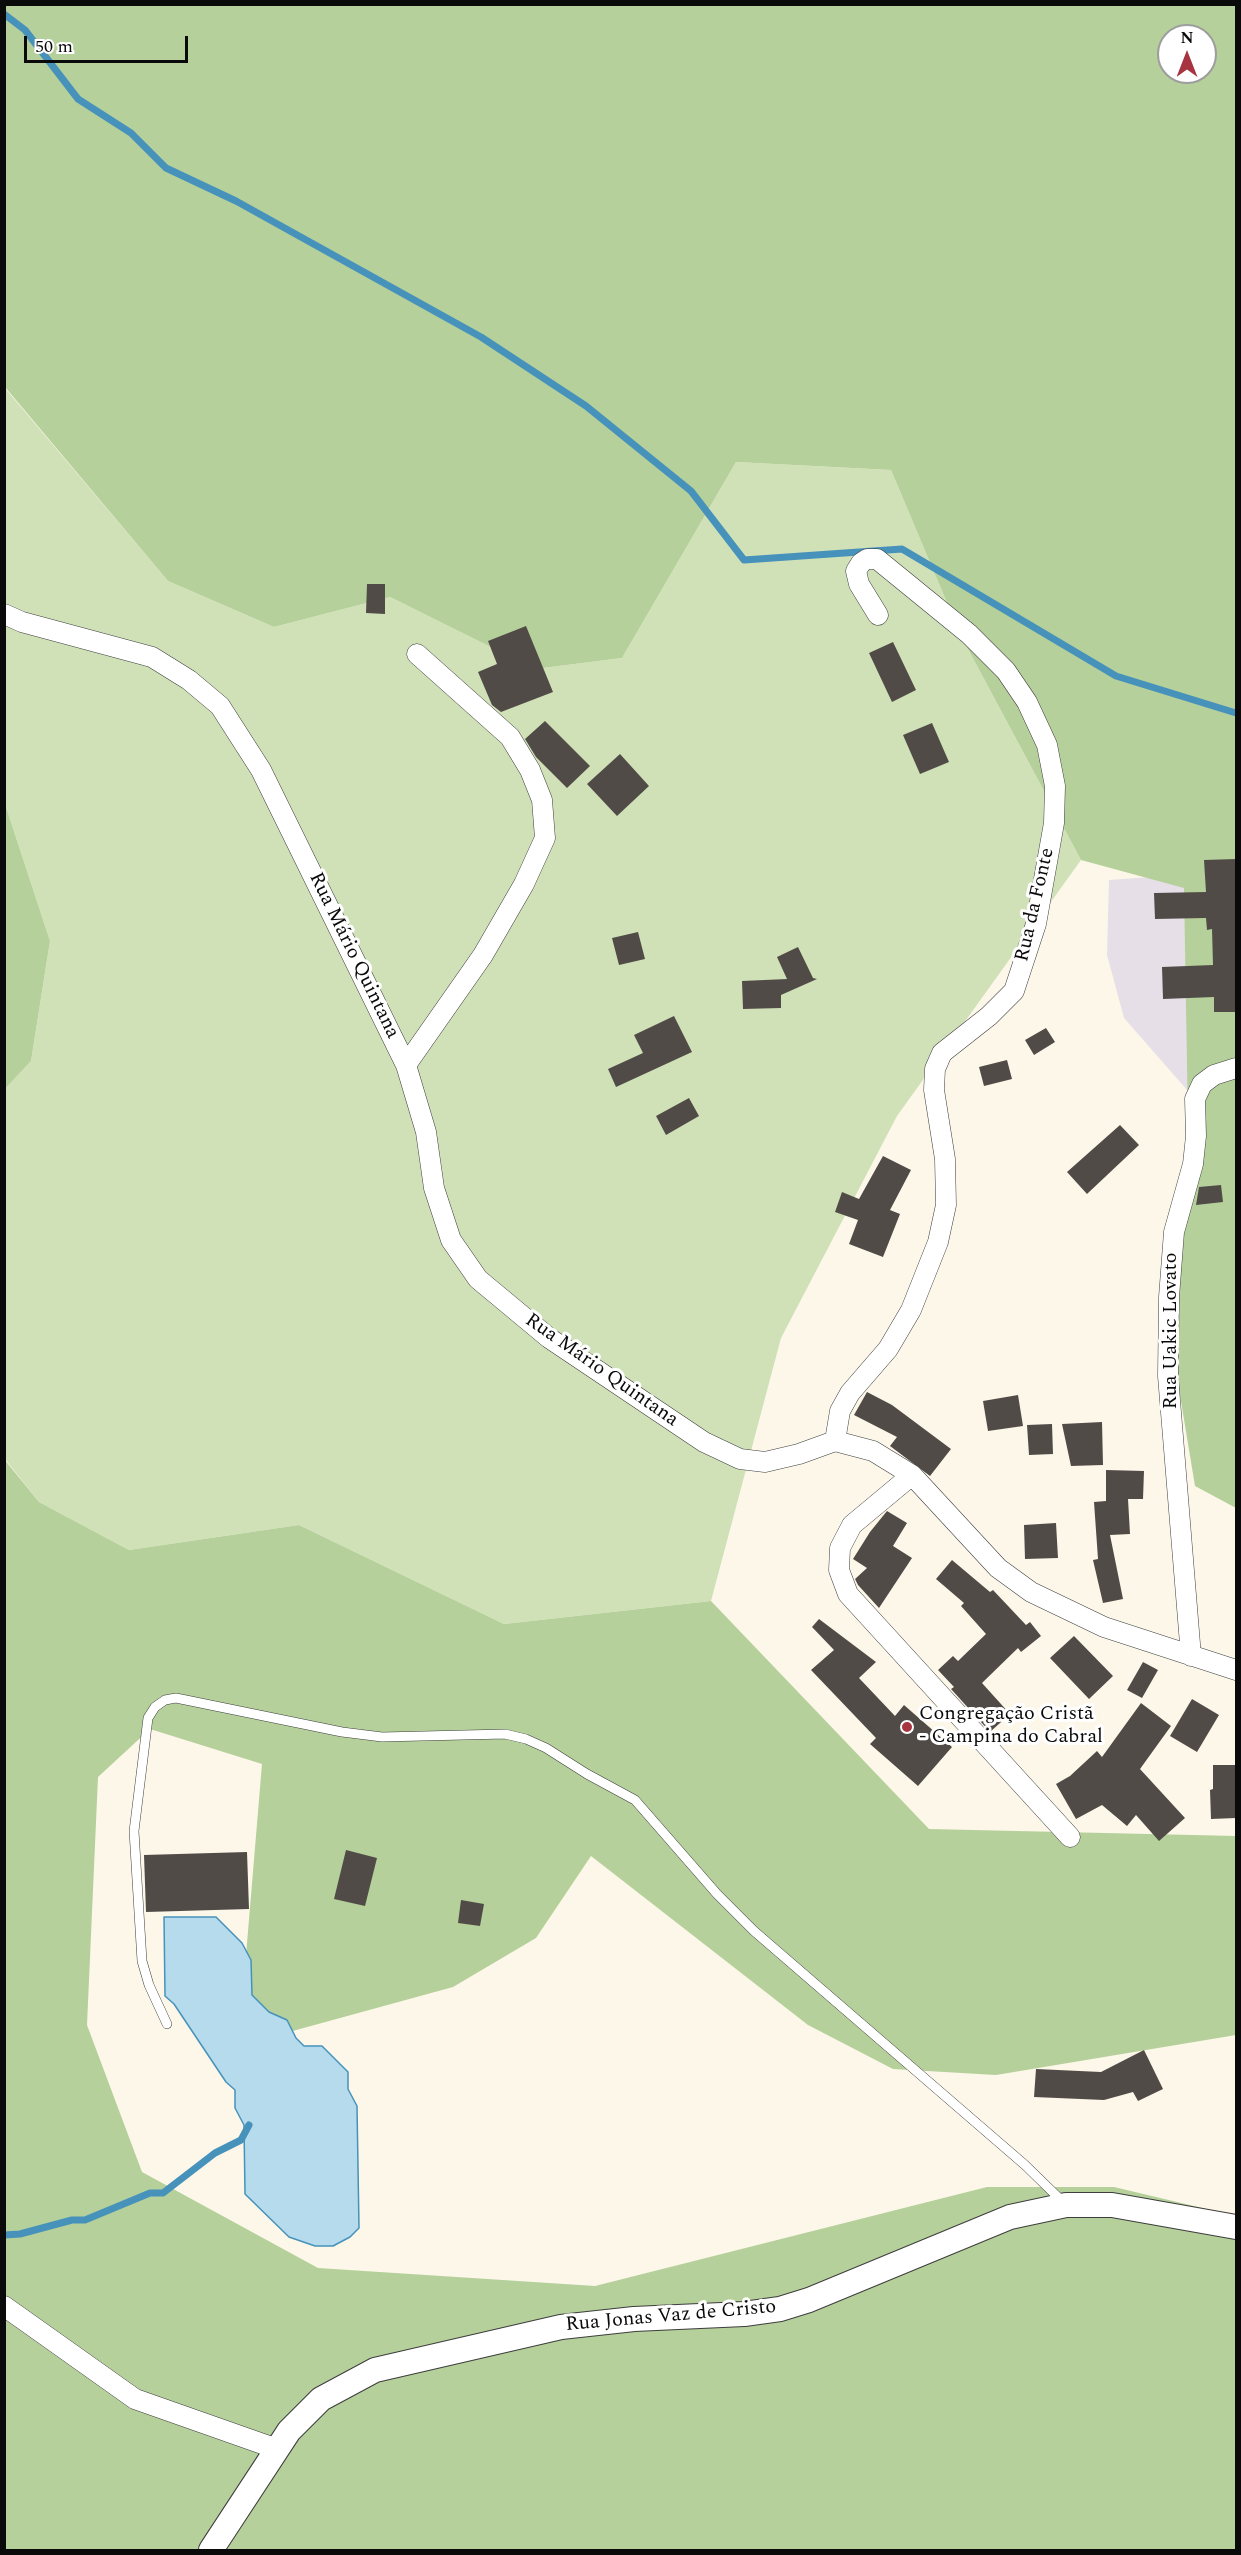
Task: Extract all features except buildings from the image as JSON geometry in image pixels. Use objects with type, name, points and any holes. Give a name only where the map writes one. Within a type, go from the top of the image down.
[{"type":"street","name":"Rua da Fonte","points":[[836,1441],[840,1412],[850,1393],[888,1349],[911,1310],[938,1242],[946,1205],[945,1170],[934,1090],[935,1070],[942,1053],[989,1016],[1014,991],[1036,924],[1054,823],[1055,786],[1047,745],[1027,702],[1006,671],[969,634],[878,560],[867,560],[861,563],[856,571],[859,584],[878,615]]},
{"type":"street","name":"Rua Mário Quintana","points":[[4,614],[22,622],[152,657],[189,680],[220,706],[261,770],[406,1065],[426,1132],[434,1188],[451,1240],[478,1279],[549,1338],[704,1442],[740,1459],[765,1462],[800,1454],[836,1441]]},
{"type":"street","points":[[406,1065],[483,955],[524,884],[545,838],[542,800],[530,770],[510,737],[417,654]]},
{"type":"street","name":"Rua Uakic Lovato","points":[[1191,1656],[1168,1376],[1169,1297],[1174,1232],[1192,1164],[1196,1136],[1195,1099],[1202,1084],[1214,1075],[1236,1068]]},
{"type":"street","points":[[836,1441],[873,1451],[912,1475],[998,1568],[1030,1592],[1104,1627],[1236,1670]]},
{"type":"street","points":[[912,1475],[852,1525],[840,1548],[839,1570],[848,1594],[1070,1838]]},
{"type":"street","name":"Rua Jonas Vaz de Cristo","points":[[212,2550],[289,2431],[321,2399],[375,2370],[561,2327],[634,2319],[744,2314],[780,2308],[809,2300],[1010,2217],[1066,2205],[1112,2205],[1236,2227]]},
{"type":"street","points":[[4,2306],[135,2399],[277,2449]]},
{"type":"lane","points":[[167,2024],[149,1985],[142,1961],[134,1831],[148,1718],[155,1707],[165,1700],[176,1698],[342,1732],[382,1737],[505,1734],[526,1739],[546,1748],[635,1800],[717,1894],[754,1930],[1025,2165],[1066,2205]]},
{"type":"shaded area","points":[[1236,871],[1195,1099],[1124,1018],[1107,955],[1109,880]]},
{"type":"green space","points":[[4,5],[1236,5],[1236,1508],[1195,1486],[1173,1353],[1189,1180],[1184,888],[1081,860],[961,636],[891,470],[736,462],[622,658],[535,669],[390,597],[274,627],[168,581],[5,387]]},
{"type":"green space","points":[[4,387],[168,581],[274,627],[390,597],[535,669],[622,658],[736,462],[891,470],[961,636],[1081,860],[897,1116],[781,1338],[711,1601],[504,1624],[299,1525],[129,1550],[39,1502],[5,1459],[5,1089],[31,1061],[50,941],[5,804]]},
{"type":"green space","points":[[5,804],[50,941],[31,1061],[5,1089]]},
{"type":"green space","points":[[4,1459],[39,1502],[129,1550],[299,1525],[504,1624],[711,1601],[929,1829],[1236,1836],[1236,2035],[996,2075],[893,2069],[808,2025],[591,1856],[536,1938],[453,1987],[289,2032],[241,2015],[262,1764],[150,1729],[98,1777],[87,2025],[142,2172],[318,2268],[595,2286],[987,2187],[1114,2187],[1236,2216],[1236,2550],[5,2550]]},
{"type":"water","points":[[164,1917],[216,1917],[242,1943],[251,1960],[252,1995],[269,2012],[287,2020],[296,2038],[304,2046],[322,2046],[348,2072],[348,2089],[357,2106],[359,2228],[350,2237],[333,2246],[315,2246],[289,2237],[245,2194],[244,2125],[235,2108],[235,2090],[226,2082],[174,2004],[165,1996]]},
{"type":"waterway","points":[[4,14],[25,30],[78,99],[131,133],[166,168],[236,201],[481,337],[586,406],[691,491],[744,560],[902,549],[1116,676],[1236,713]]},
{"type":"waterway","points":[[4,2235],[20,2234],[72,2220],[85,2220],[150,2193],[163,2193],[215,2153],[241,2140],[249,2125]]},
{"type":"place","name":"Congregação Cristã - Campina do Cabral","points":[[907,1727]]}]
